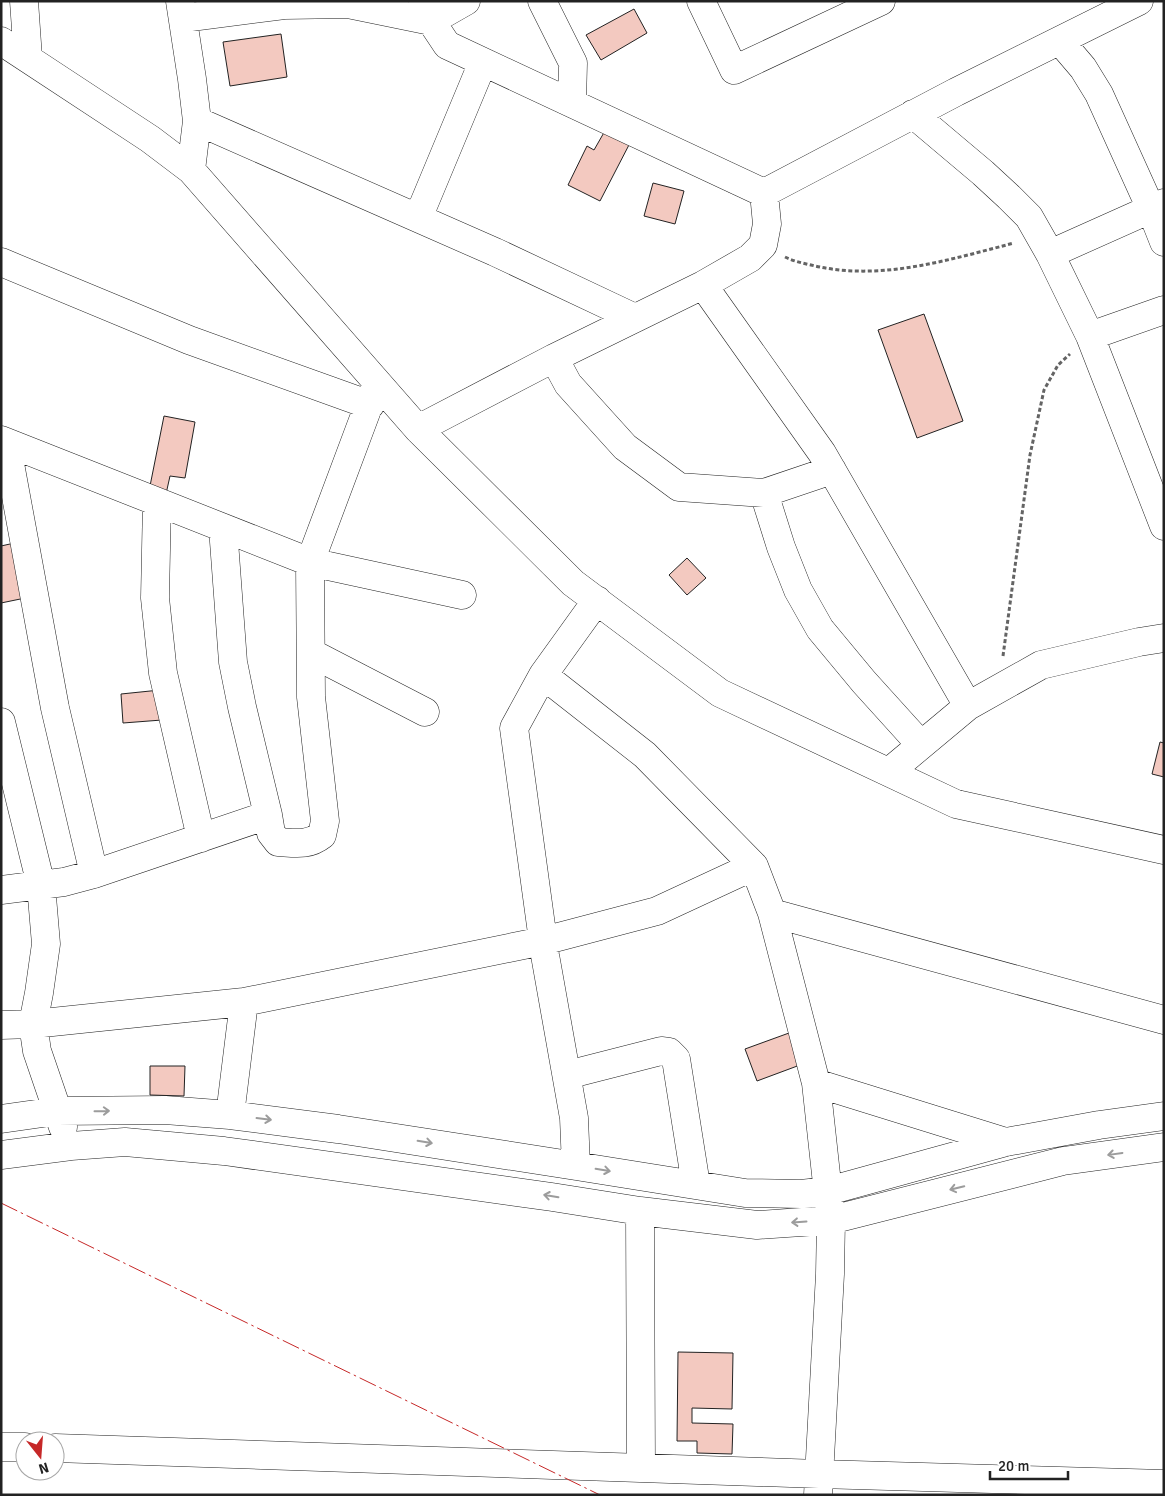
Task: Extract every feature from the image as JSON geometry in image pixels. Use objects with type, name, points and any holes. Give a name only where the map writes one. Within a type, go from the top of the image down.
[{"type":"street","points":[[24,1],[28,58]]},
{"type":"street","points":[[191,170],[198,121],[181,10],[348,4],[427,11],[466,1]]},
{"type":"street","points":[[542,1],[573,63],[572,104]]},
{"type":"street","points":[[703,2],[734,70],[881,1]]},
{"type":"street","points":[[764,193],[914,114],[1140,1]]},
{"type":"street","points":[[427,11],[447,45],[764,193]]},
{"type":"street","points":[[1,41],[150,138],[191,170],[374,394],[418,429],[573,583],[720,693],[956,804],[1164,850]]},
{"type":"street","points":[[1060,41],[1083,68],[1099,94],[1157,206],[1164,242]]},
{"type":"street","points":[[418,218],[483,62]]},
{"type":"street","points":[[914,114],[1009,197],[1029,217],[1090,336],[1156,485],[1164,526]]},
{"type":"street","points":[[198,121],[495,252],[635,318]]},
{"type":"street","points":[[418,429],[554,358],[703,285],[750,258],[763,245],[767,224],[764,193]]},
{"type":"street","points":[[1045,245],[1157,206]]},
{"type":"street","points":[[1,262],[189,340],[374,394]]},
{"type":"street","points":[[703,285],[822,453],[968,706]]},
{"type":"street","points":[[1090,336],[1164,310]]},
{"type":"street","points":[[554,358],[568,384],[625,447],[679,487],[764,493],[832,470]]},
{"type":"street","points":[[223,528],[233,662],[271,833],[278,842],[300,844],[315,841],[322,835],[325,821],[311,697],[310,562],[374,394]]},
{"type":"street","points":[[4,441],[310,562],[462,595]]},
{"type":"street","points":[[4,441],[55,708],[94,874]]},
{"type":"street","points":[[764,493],[781,547],[798,590],[820,629],[864,682],[921,745]]},
{"type":"street","points":[[156,502],[155,598],[163,673],[201,838]]},
{"type":"street","points":[[576,1166],[574,1118],[543,941],[514,728],[543,675],[597,600]]},
{"type":"street","points":[[888,772],[968,706],[1042,665],[1138,642],[1164,638]]},
{"type":"street","points":[[311,653],[426,712]]},
{"type":"street","points":[[543,675],[645,755],[754,866],[772,913],[816,1083],[831,1220],[830,1274],[818,1484]]},
{"type":"street","points":[[1,722],[41,885],[46,944],[33,1024],[36,1051],[71,1146]]},
{"type":"street","points":[[1,890],[64,882],[94,874],[268,814]]},
{"type":"street","points":[[1,1025],[33,1024],[244,1002],[543,941],[658,911],[754,866]]},
{"type":"street","points":[[772,913],[1164,1020]]},
{"type":"street","points":[[230,1115],[244,1002]]},
{"type":"street","points":[[567,1075],[661,1051],[669,1052],[676,1060],[696,1185]]},
{"type":"street","points":[[816,1083],[1006,1142]]},
{"type":"street","points":[[1,1119],[57,1112],[165,1110],[230,1115],[338,1129],[745,1194],[801,1194],[828,1191],[1006,1142],[1099,1125],[1164,1116]]},
{"type":"street","points":[[1,1155],[71,1146],[125,1142],[224,1150],[640,1211],[757,1225],[831,1220],[1063,1161],[1164,1147]]},
{"type":"street","points":[[640,1211],[641,1468]]},
{"type":"street","points":[[1,1447],[15,1448]]},
{"type":"street","points":[[65,1448],[641,1468],[818,1484],[1164,1484]]},
{"type":"path","points":[[763,245],[788,259],[826,269],[861,272],[914,266],[1045,245]]},
{"type":"path","points":[[998,689],[1030,454],[1044,390],[1058,365],[1090,336]]},
{"type":"building","points":[[634,9],[647,33],[601,60],[586,35]]},
{"type":"building","points":[[281,34],[287,77],[230,86],[223,42]]},
{"type":"building","points":[[606,129],[631,141],[600,201],[568,185],[587,146],[594,150]]},
{"type":"building","points":[[653,183],[684,191],[675,224],[644,216]]},
{"type":"building","points":[[924,314],[963,421],[917,438],[878,330]]},
{"type":"building","points":[[164,416],[195,422],[185,478],[170,476],[166,494],[149,491]]},
{"type":"building","points":[[19,542],[30,597],[1,603],[1,546]]},
{"type":"building","points":[[687,558],[706,578],[687,595],[669,575]]},
{"type":"building","points":[[160,690],[162,720],[123,723],[121,694]]},
{"type":"building","points":[[1160,742],[1164,743],[1164,777],[1152,774]]},
{"type":"building","points":[[789,1033],[800,1065],[757,1081],[745,1049]]},
{"type":"building","points":[[150,1066],[185,1066],[184,1096],[150,1095]]},
{"type":"building","points":[[678,1352],[733,1353],[732,1409],[692,1408],[692,1423],[733,1424],[732,1454],[697,1453],[697,1441],[677,1441]]},
{"type":"power","points":[[1,1203],[600,1495]]}]
